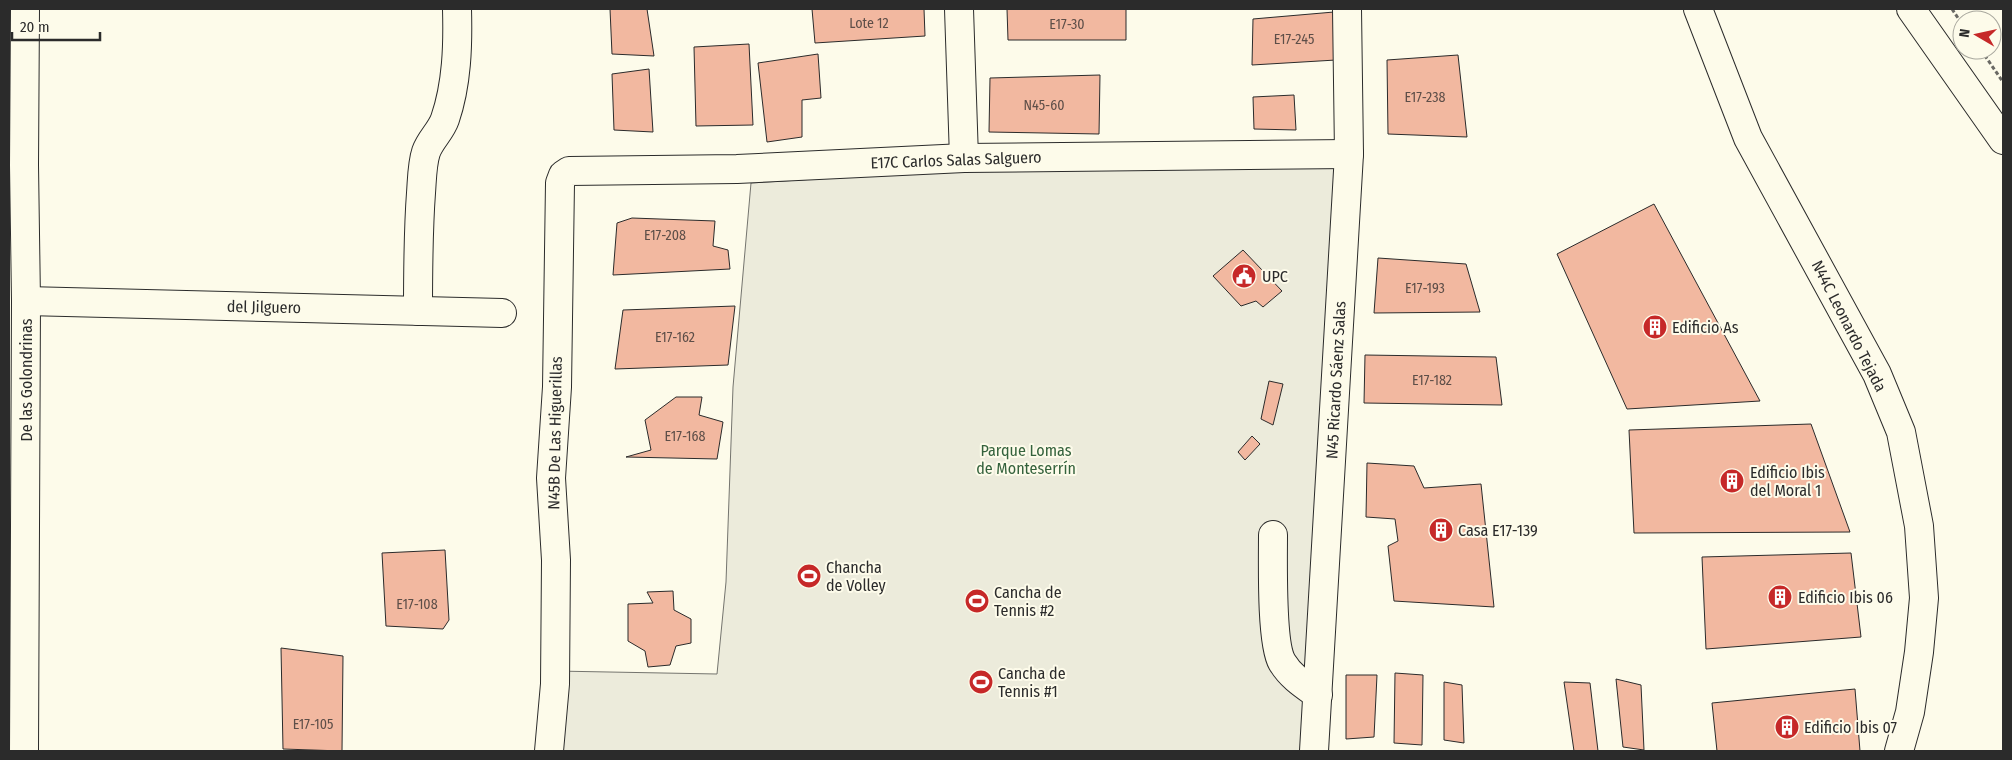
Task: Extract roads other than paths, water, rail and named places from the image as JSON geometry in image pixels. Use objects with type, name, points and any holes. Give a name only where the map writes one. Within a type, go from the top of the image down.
[{"type":"street","name":"De las Golondrinas","points":[[19,737],[26,301],[16,166],[25,9]]},
{"type":"street","points":[[418,311],[419,216],[422,175],[426,151],[444,120],[450,100],[458,36],[456,9]]},
{"type":"street","points":[[959,9],[964,158]]},
{"type":"street","name":"N45 Ricardo Sáenz Salas","points":[[1314,751],[1349,154],[1347,9]]},
{"type":"street","name":"N44C Leonardo Tejada","points":[[1698,9],[1748,138],[1877,374],[1900,432],[1919,526],[1924,598],[1919,652],[1910,712],[1899,751]]},
{"type":"street","points":[[1911,9],[2003,140]]},
{"type":"street","name":"E17C Carlos Salas Salguero","points":[[563,175],[569,171],[736,169],[964,158],[1349,154]]},
{"type":"street","name":"N45B De Las Higuerillas","points":[[549,751],[555,684],[556,560],[552,478],[556,387],[560,182],[563,175]]},
{"type":"street","name":"del Jilguero","points":[[26,301],[502,314]]},
{"type":"street","points":[[1272,536],[1276,640],[1280,660],[1292,677],[1318,695]]},
{"type":"place","name":"UPC","points":[[1244,276]]},
{"type":"place","name":"Edificio As","points":[[1655,327]]},
{"type":"place","name":"Edificio Ibis del Moral 1","points":[[1732,481]]},
{"type":"place","name":"Casa E17-139","points":[[1441,530]]},
{"type":"place","name":"Chancha de Volley","points":[[809,576]]},
{"type":"place","name":"Edificio Ibis 06","points":[[1780,597]]},
{"type":"place","name":"Cancha de Tennis #2","points":[[977,601]]},
{"type":"place","name":"Cancha de Tennis #1","points":[[981,682]]},
{"type":"place","name":"Edificio Ibis 07","points":[[1787,727]]},
{"type":"park label","name":"Parque Lomas de Monteserrín","points":[[1026,459]]}]
